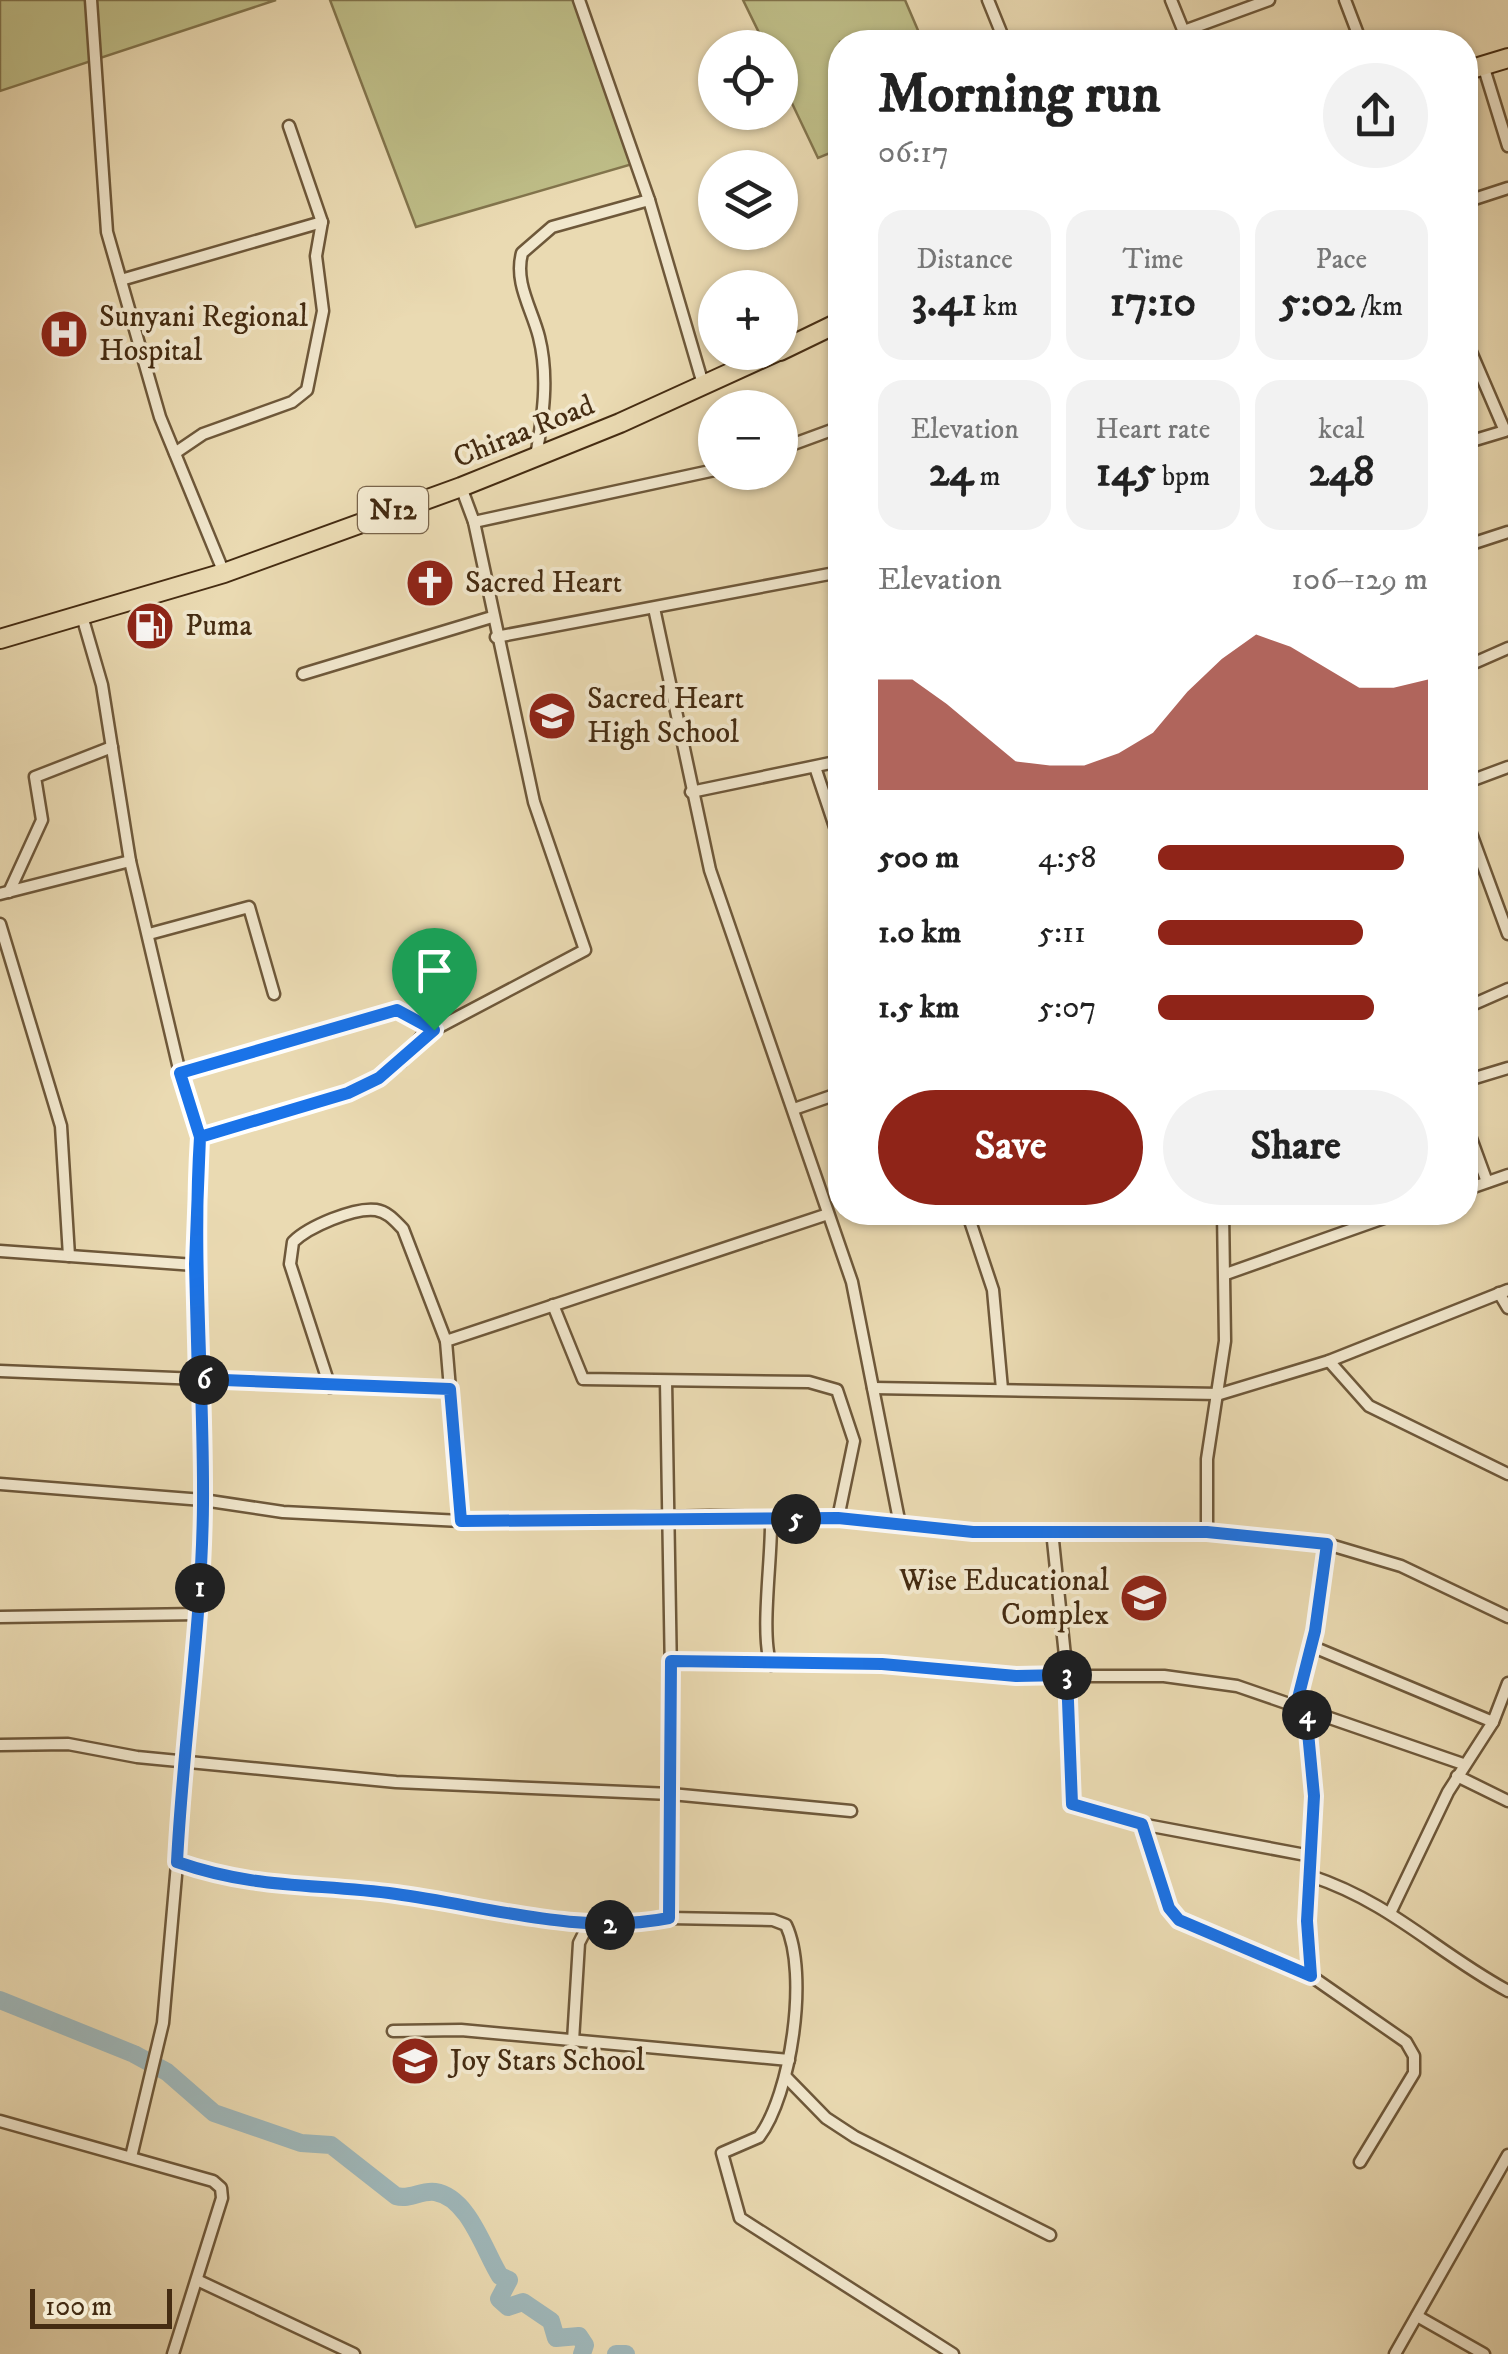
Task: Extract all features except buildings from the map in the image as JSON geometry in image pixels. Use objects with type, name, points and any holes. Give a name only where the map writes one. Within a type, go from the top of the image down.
[{"type":"highway","points":[[1478,67],[1508,58]]},
{"type":"highway","name":"Chiraa Road","points":[[798,342],[828,328]]},
{"type":"highway","name":"Chiraa Road","points":[[0,639],[224,573],[461,487],[735,370]]},
{"type":"street","points":[[90,0],[104,218],[160,417],[224,573]]},
{"type":"street","points":[[579,0],[649,200],[702,384]]},
{"type":"street","points":[[988,0],[1000,30]]},
{"type":"street","points":[[1171,0],[1183,30]]},
{"type":"street","points":[[1202,30],[1269,0]]},
{"type":"street","points":[[1344,0],[1356,30]]},
{"type":"street","points":[[1478,77],[1508,146]]},
{"type":"street","points":[[175,454],[202,434],[292,402],[307,390],[324,311],[316,256],[322,222],[289,126]]},
{"type":"street","points":[[1478,198],[1508,188]]},
{"type":"street","points":[[536,458],[544,370],[520,280],[522,253],[552,227],[649,200]]},
{"type":"street","points":[[121,280],[322,222]]},
{"type":"street","points":[[1478,366],[1507,430],[1478,439]]},
{"type":"street","points":[[798,442],[828,431]]},
{"type":"street","points":[[474,522],[698,474]]},
{"type":"street","points":[[200,1137],[348,1093],[379,1078],[434,1030],[580,955],[586,944],[534,802],[474,522],[461,487]]},
{"type":"street","points":[[1478,542],[1508,532]]},
{"type":"street","points":[[496,637],[828,574]]},
{"type":"street","points":[[446,1341],[828,1214],[710,870],[690,792],[654,608]]},
{"type":"street","points":[[82,616],[102,685],[130,861],[180,1073],[200,1137],[195,1264],[203,1500],[199,1614],[183,1760],[163,2024],[131,2156]]},
{"type":"street","points":[[304,674],[492,617]]},
{"type":"street","points":[[1478,661],[1508,648]]},
{"type":"street","points":[[4,893],[42,820],[35,777],[112,747]]},
{"type":"street","points":[[690,792],[828,764]]},
{"type":"street","points":[[815,767],[828,806]]},
{"type":"street","points":[[1478,778],[1508,767]]},
{"type":"street","points":[[1478,852],[1508,934]]},
{"type":"street","points":[[4,893],[130,861]]},
{"type":"street","points":[[148,934],[249,907],[274,994]]},
{"type":"street","points":[[0,924],[60,1126],[68,1256]]},
{"type":"street","points":[[1478,1002],[1508,988]]},
{"type":"street","points":[[180,1073],[397,1010],[434,1030]]},
{"type":"street","points":[[1478,1077],[1508,1068]]},
{"type":"street","points":[[794,1108],[828,1096]]},
{"type":"street","points":[[1478,1157],[1487,1182]]},
{"type":"street","points":[[1478,1185],[1508,1174]]},
{"type":"street","points":[[330,1387],[290,1264],[293,1242],[322,1226],[374,1210],[390,1216],[403,1229],[446,1341],[461,1521]]},
{"type":"street","points":[[832,1225],[855,1295],[900,1525]]},
{"type":"street","points":[[971,1225],[993,1290],[1002,1389]]},
{"type":"street","points":[[1207,1532],[1207,1459],[1220,1394],[1226,1274],[1224,1225]]},
{"type":"street","points":[[1226,1274],[1364,1225]]},
{"type":"street","points":[[0,1252],[195,1264]]},
{"type":"street","points":[[873,1388],[1220,1394],[1329,1361],[1504,1292],[1508,1308]]},
{"type":"street","points":[[553,1305],[583,1379],[810,1382],[837,1390],[854,1441],[838,1518]]},
{"type":"street","points":[[1329,1361],[1369,1406],[1508,1474]]},
{"type":"street","points":[[0,1371],[450,1389]]},
{"type":"street","points":[[666,1381],[672,1794],[669,1918]]},
{"type":"street","points":[[0,1484],[203,1500],[283,1512],[461,1521],[666,1516],[838,1518],[973,1532],[1207,1532],[1327,1544],[1401,1566],[1508,1617]]},
{"type":"street","points":[[771,1519],[772,1578],[765,1628],[771,1665]]},
{"type":"street","points":[[1052,1531],[1067,1675],[1072,1804],[1142,1824],[1311,1856]]},
{"type":"street","points":[[1311,1976],[1307,1921],[1314,1796],[1301,1708],[1327,1544]]},
{"type":"street","points":[[0,1617],[199,1614]]},
{"type":"street","points":[[1311,1646],[1493,1722]]},
{"type":"street","points":[[671,1661],[882,1664],[1016,1676],[1164,1676],[1210,1682],[1301,1708],[1463,1764]]},
{"type":"street","points":[[1392,1911],[1463,1764],[1493,1722],[1508,1682]]},
{"type":"street","points":[[0,1745],[68,1744],[137,1757],[396,1782],[672,1794],[851,1810]]},
{"type":"street","points":[[1457,1776],[1508,1801]]},
{"type":"street","points":[[1142,1824],[1169,1908],[1179,1920],[1311,1976],[1406,2042],[1414,2056],[1414,2073],[1360,2162]]},
{"type":"street","points":[[177,1862],[260,1885],[393,1893],[588,1924],[632,1926],[669,1918],[773,1920],[786,1926],[794,1952],[786,2077],[759,2137],[722,2153],[740,2218],[889,2317],[954,2354]]},
{"type":"street","points":[[1311,1876],[1392,1911],[1462,1966],[1508,1991]]},
{"type":"street","points":[[572,2040],[579,1943],[588,1924]]},
{"type":"street","points":[[393,2030],[461,2030],[789,2060]]},
{"type":"street","points":[[786,2077],[826,2118],[855,2136],[1050,2235]]},
{"type":"street","points":[[0,2121],[131,2156],[221,2188],[173,2354]]},
{"type":"street","points":[[1394,2354],[1508,2155]]},
{"type":"street","points":[[196,2280],[354,2354]]},
{"type":"street","points":[[1417,2316],[1484,2354]]},
{"type":"shaded area","points":[[0,0],[276,0],[0,91]]},
{"type":"shaded area","points":[[330,0],[574,0],[636,163],[416,227]]},
{"type":"shaded area","points":[[743,0],[905,0],[918,30],[828,30],[828,154],[818,158],[798,116],[798,30],[758,30]]},
{"type":"waterway","points":[[0,2000],[134,2054],[167,2072],[214,2113],[301,2143],[331,2145],[396,2196],[430,2192],[447,2196],[475,2227],[500,2276],[509,2280],[499,2299],[508,2307],[523,2302],[551,2321],[556,2338],[579,2336],[585,2345],[582,2354]]},
{"type":"waterway","points":[[616,2354],[626,2354]]},
{"type":"place","name":"Sunyani Regional Hospital","points":[[64,334]]},
{"type":"place","name":"Sacred Heart","points":[[430,583]]},
{"type":"place","name":"Puma","points":[[150,626]]},
{"type":"place","name":"Sacred Heart High School","points":[[552,716]]},
{"type":"place","name":"Wise Educational Complex","points":[[1144,1598]]},
{"type":"place","name":"Joy Stars School","points":[[415,2061]]},
{"type":"route","points":[[434,1030],[397,1010],[180,1073],[200,1137],[195,1264],[198,1379],[450,1389],[461,1521],[710,1516],[838,1518],[973,1532],[1207,1532],[1327,1544],[1315,1631],[1296,1706],[1306,1711],[1314,1796],[1307,1921],[1311,1976],[1179,1920],[1169,1908],[1142,1824],[1072,1804],[1067,1675],[1016,1676],[882,1664],[671,1661],[669,1918],[632,1926],[588,1924],[393,1893],[260,1885],[216,1876],[177,1862],[202,1547],[195,1264],[198,1208],[200,1137],[348,1093],[401,1062],[422,1036],[434,1030]]}]
